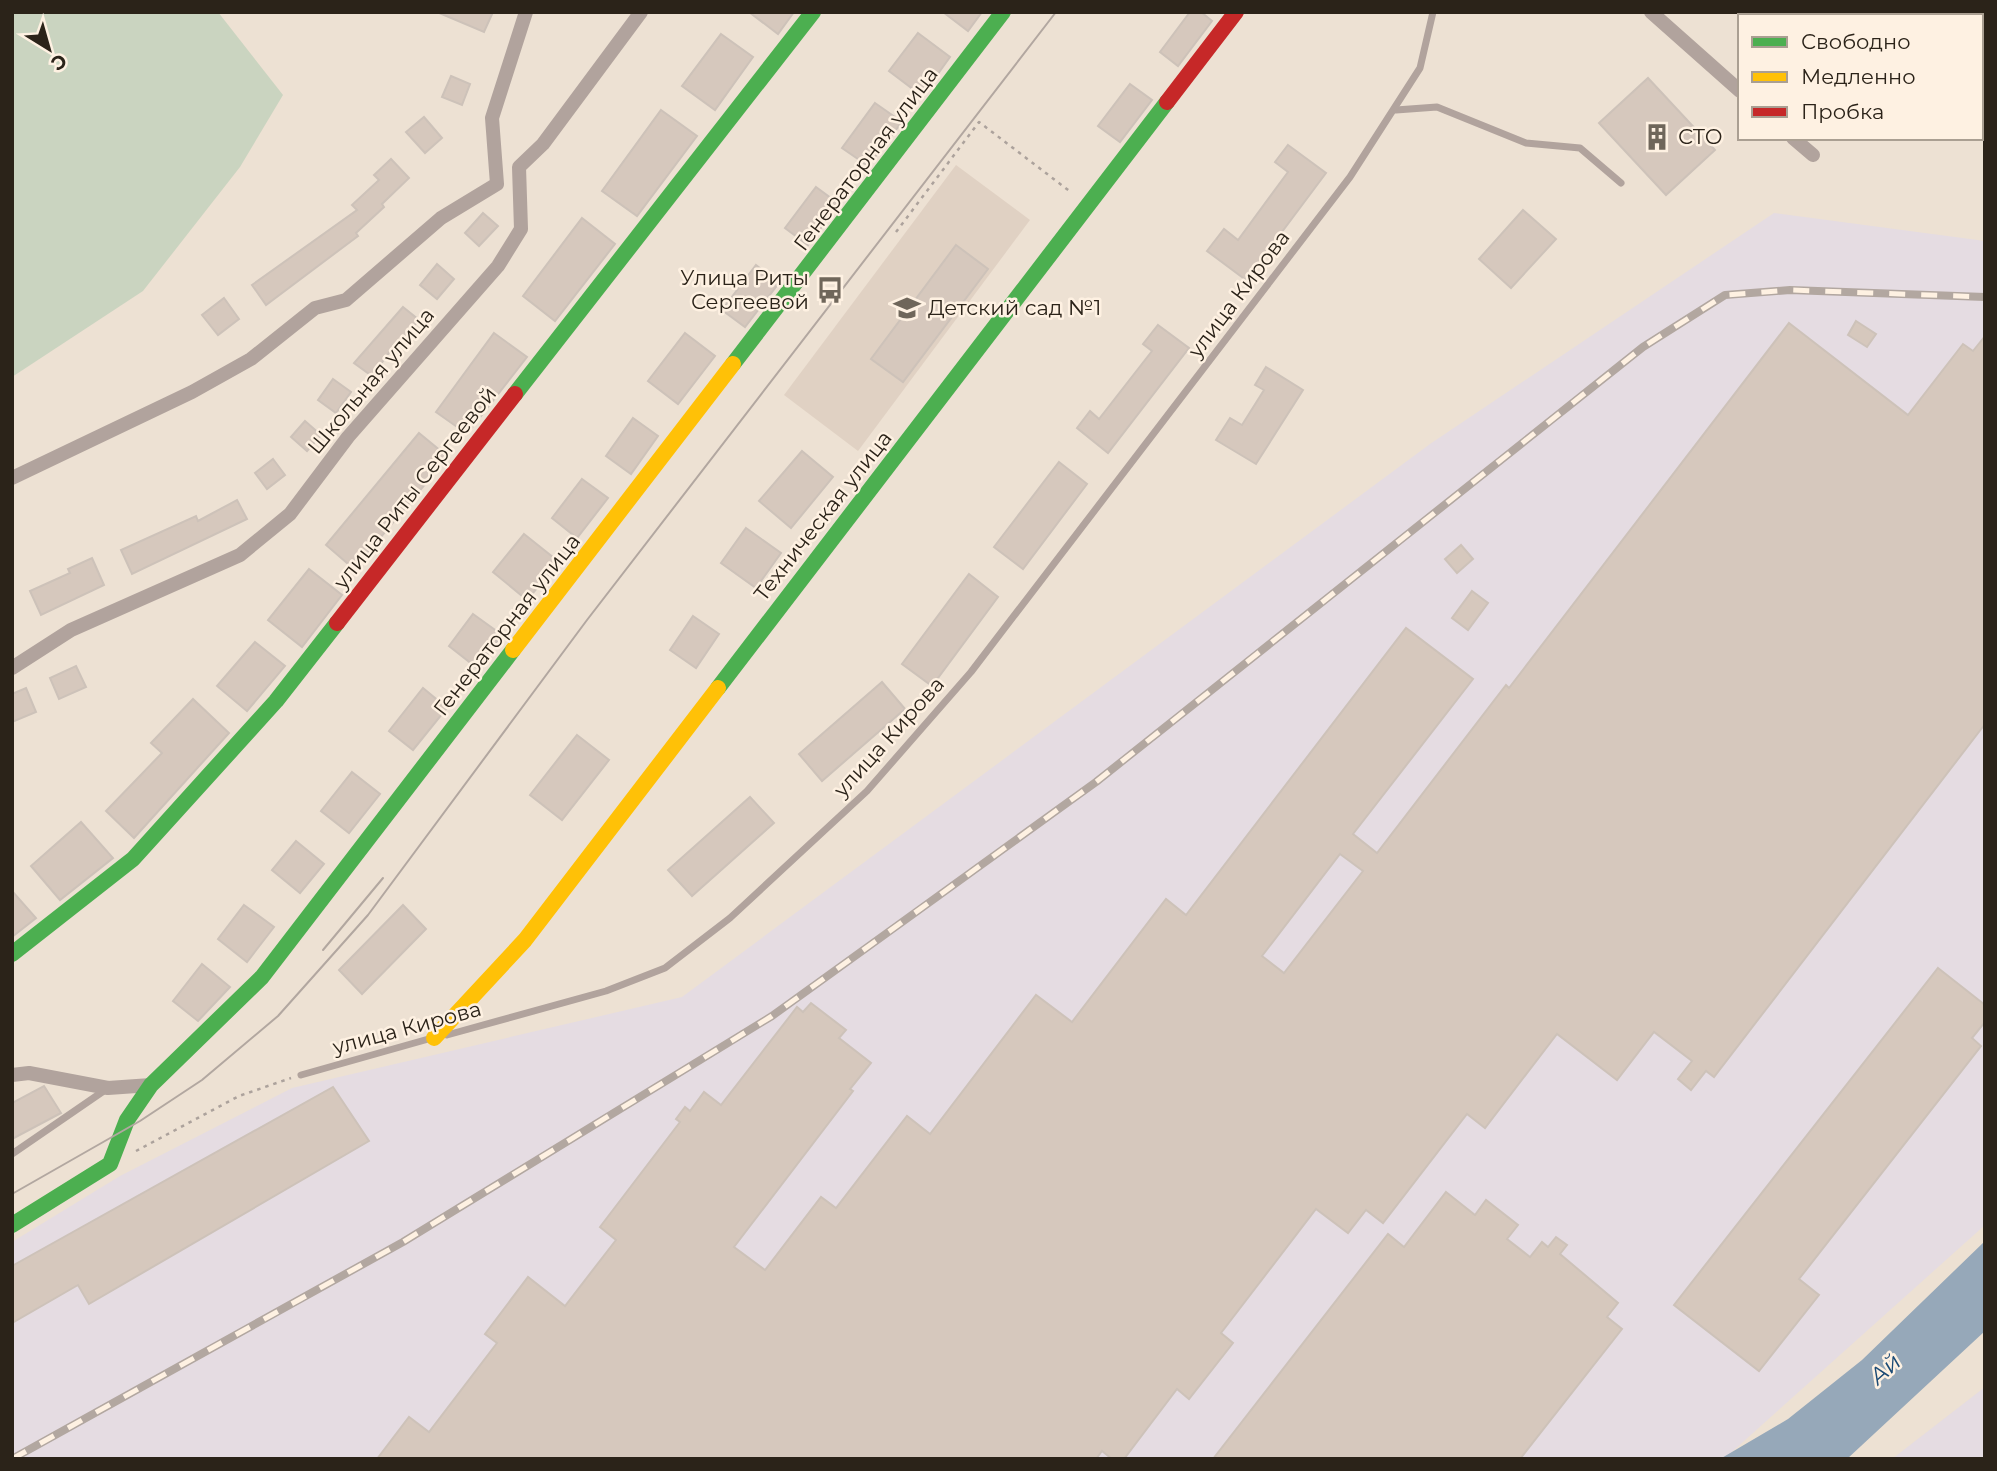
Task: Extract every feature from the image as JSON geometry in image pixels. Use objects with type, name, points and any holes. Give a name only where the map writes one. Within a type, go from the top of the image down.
[{"type":"street","points":[[497,184],[492,118],[526,12]]},
{"type":"street","points":[[12,478],[192,392],[251,359],[315,308],[346,300],[441,218],[497,184],[543,144],[641,12]]},
{"type":"street","name":"улица Риты Сергеевой","points":[[12,954],[133,859],[276,701],[813,12]]},
{"type":"street","name":"Генераторная улица","points":[[110,1164],[127,1120],[151,1085],[262,977],[851,215],[1003,12]]},
{"type":"street","name":"Техническая улица","points":[[434,1038],[525,940],[1236,12]]},
{"type":"street","points":[[1651,12],[1738,89]]},
{"type":"street","points":[[1795,140],[1813,155]]},
{"type":"street","name":"Школьная улица","points":[[12,668],[71,630],[240,555],[290,514],[348,437],[498,267],[521,229],[519,167]]},
{"type":"street","points":[[12,1075],[29,1073],[108,1088],[151,1085]]},
{"type":"street","points":[[12,1225],[110,1164]]},
{"type":"lane","name":"улица Кирова","points":[[301,1075],[606,991],[665,968],[730,918],[867,791],[971,672],[1350,177],[1396,110],[1420,68],[1433,12]]},
{"type":"lane","points":[[1396,110],[1437,107],[1526,143],[1580,148],[1621,183]]},
{"type":"lane","points":[[12,1154],[108,1088]]},
{"type":"path","points":[[896,232],[979,122],[1089,205]]},
{"type":"path","points":[[110,1164],[239,1096],[301,1075]]},
{"type":"shaded area","name":"Детский сад №1","points":[[956,165],[1030,220],[858,451],[784,395]]},
{"type":"shaded area","points":[[1774,213],[1985,241],[1985,1225],[1724,1459],[12,1459],[12,1242],[120,1176],[292,1088],[682,997],[1430,444]]},
{"type":"shaded area","points":[[1985,1387],[1985,1459],[1892,1459]]},
{"type":"green space","points":[[12,12],[218,12],[283,95],[240,167],[143,291],[12,377]]},
{"type":"water","name":"Ай","points":[[1985,1241],[1985,1331],[1847,1459],[1720,1459],[1788,1419],[1862,1360]]},
{"type":"building","points":[[437,12],[493,12],[484,32]]},
{"type":"building","points":[[749,12],[794,12],[778,34]]},
{"type":"building","points":[[943,12],[982,12],[968,31]]},
{"type":"building","points":[[1190,12],[1201,12],[1212,21],[1178,66],[1160,52]]},
{"type":"building","points":[[918,33],[950,57],[922,96],[889,71]]},
{"type":"building","points":[[721,34],[753,57],[715,110],[682,86]]},
{"type":"building","points":[[451,76],[470,84],[462,105],[442,97]]},
{"type":"building","name":"СТО","points":[[1648,78],[1715,150],[1666,195],[1599,123]]},
{"type":"building","points":[[1130,84],[1152,100],[1120,142],[1098,126]]},
{"type":"building","points":[[875,103],[902,122],[868,166],[842,148]]},
{"type":"building","points":[[661,110],[697,136],[637,216],[602,191]]},
{"type":"building","points":[[424,117],[442,138],[425,153],[406,132]]},
{"type":"building","points":[[1288,145],[1326,173],[1246,280],[1207,251],[1224,229],[1238,240],[1288,172],[1275,162]]},
{"type":"building","points":[[391,159],[409,178],[382,204],[384,207],[356,233],[358,236],[266,305],[252,285],[357,210],[352,205],[379,180],[374,175]]},
{"type":"building","points":[[816,187],[839,204],[808,245],[785,228]]},
{"type":"building","points":[[1523,210],[1556,239],[1511,288],[1479,259]]},
{"type":"building","points":[[483,213],[498,226],[479,246],[465,233]]},
{"type":"building","points":[[582,218],[615,244],[555,321],[523,296]]},
{"type":"building","name":"Детский сад №1","points":[[956,245],[988,269],[903,382],[871,359]]},
{"type":"building","points":[[437,264],[454,279],[437,299],[420,285]]},
{"type":"building","points":[[756,265],[779,283],[745,327],[722,310]]},
{"type":"building","points":[[224,298],[239,319],[218,335],[202,315]]},
{"type":"building","points":[[403,307],[419,320],[399,344],[397,342],[372,376],[354,363]]},
{"type":"building","points":[[1856,321],[1876,334],[1867,347],[1848,335]]},
{"type":"building","points":[[1789,323],[1908,415],[1963,344],[1973,351],[1985,336],[1985,724],[1714,1077],[1706,1071],[1691,1090],[1678,1079],[1692,1061],[1654,1032],[1617,1080],[1557,1034],[1485,1128],[1467,1114],[1383,1223],[1366,1210],[1348,1233],[1316,1209],[1221,1333],[1233,1343],[1189,1399],[1177,1389],[1124,1459],[1112,1459],[1102,1451],[1096,1459],[377,1459],[409,1417],[429,1432],[497,1343],[485,1334],[528,1277],[565,1306],[616,1240],[600,1227],[680,1122],[676,1119],[685,1107],[690,1111],[704,1092],[721,1105],[797,1007],[803,1012],[811,1003],[846,1030],[839,1038],[871,1063],[850,1089],[853,1091],[734,1247],[765,1270],[821,1197],[836,1208],[907,1116],[930,1134],[1036,995],[1072,1022],[1166,899],[1186,915],[1406,628],[1473,679],[1353,834],[1377,853],[1506,685],[1509,688]],"holes":[[[1340,854],[1363,871],[1284,973],[1262,956]]]},
{"type":"building","points":[[1158,325],[1189,348],[1108,453],[1077,428],[1090,411],[1099,419],[1152,351],[1143,344]]},
{"type":"building","points":[[494,333],[527,357],[467,434],[436,412]]},
{"type":"building","points":[[685,333],[715,356],[678,404],[648,381]]},
{"type":"building","points":[[1266,367],[1303,390],[1256,464],[1216,440],[1230,418],[1242,425],[1264,390],[1255,385]]},
{"type":"building","points":[[333,379],[351,392],[336,413],[318,400]]},
{"type":"building","points":[[633,418],[658,436],[631,474],[606,456]]},
{"type":"building","points":[[305,421],[321,435],[307,451],[291,437]]},
{"type":"building","points":[[419,433],[448,457],[354,569],[326,545]]},
{"type":"building","points":[[802,451],[833,477],[791,528],[759,501]]},
{"type":"building","points":[[273,459],[285,475],[267,489],[255,473]]},
{"type":"building","points":[[1059,462],[1087,484],[1023,569],[994,547]]},
{"type":"building","points":[[582,479],[608,498],[577,538],[552,518]]},
{"type":"building","points":[[237,500],[247,519],[132,574],[121,550],[196,516],[198,521]]},
{"type":"building","points":[[746,528],[781,553],[756,588],[721,563]]},
{"type":"building","points":[[524,534],[559,562],[527,600],[493,572]]},
{"type":"building","points":[[1461,545],[1473,559],[1457,573],[1445,559]]},
{"type":"building","points":[[92,558],[104,585],[41,615],[30,591],[70,573],[68,569]]},
{"type":"building","points":[[309,569],[342,595],[302,647],[268,620]]},
{"type":"building","points":[[969,574],[998,597],[932,686],[902,664]]},
{"type":"building","points":[[1472,591],[1488,603],[1468,630],[1452,618]]},
{"type":"building","points":[[473,614],[502,635],[477,668],[449,646]]},
{"type":"building","points":[[693,616],[719,634],[696,668],[670,650]]},
{"type":"building","points":[[255,642],[285,666],[247,711],[217,686]]},
{"type":"building","points":[[76,666],[86,687],[59,699],[50,678]]},
{"type":"building","points":[[882,682],[905,709],[822,781],[799,754]]},
{"type":"building","points":[[26,688],[36,712],[12,722],[12,694]]},
{"type":"building","points":[[423,688],[447,708],[413,750],[389,731]]},
{"type":"building","points":[[193,699],[229,733],[134,838],[106,811],[162,753],[151,743]]},
{"type":"building","points":[[577,735],[609,760],[562,820],[530,795]]},
{"type":"building","points":[[352,772],[380,794],[349,833],[321,811]]},
{"type":"building","points":[[750,797],[774,823],[692,896],[668,870]]},
{"type":"building","points":[[81,822],[113,858],[60,900],[31,866]]},
{"type":"building","points":[[296,841],[324,864],[300,893],[272,870]]},
{"type":"building","points":[[12,891],[36,918],[12,937]]},
{"type":"building","points":[[244,905],[274,927],[247,962],[218,939]]},
{"type":"building","points":[[403,905],[426,929],[362,994],[339,970]]},
{"type":"building","points":[[202,964],[230,987],[198,1021],[173,1001]]},
{"type":"building","points":[[1938,968],[1985,1005],[1985,1022],[1972,1038],[1981,1046],[1799,1279],[1819,1295],[1759,1371],[1674,1305]]},
{"type":"building","points":[[44,1086],[61,1113],[12,1139],[12,1103]]},
{"type":"building","points":[[333,1087],[369,1141],[89,1304],[78,1285],[12,1323],[12,1266]]},
{"type":"building","points":[[1446,1192],[1475,1215],[1486,1200],[1518,1225],[1507,1239],[1530,1257],[1542,1242],[1548,1247],[1556,1237],[1567,1245],[1560,1254],[1618,1303],[1607,1317],[1622,1329],[1520,1459],[1213,1459],[1388,1234],[1404,1247]]},
{"type":"tram line","points":[[12,1194],[140,1121],[202,1080],[278,1016],[368,915],[587,620],[1056,12]]},
{"type":"tram line","points":[[323,950],[383,878]]},
{"type":"railway","points":[[12,1459],[403,1242],[772,1016],[1096,782],[1643,347],[1725,295],[1790,290],[1985,297]]},
{"type":"traffic: fast","points":[[515,394],[813,12]]},
{"type":"traffic: fast","points":[[733,364],[1003,12]]},
{"type":"traffic: fast","points":[[718,688],[1167,102]]},
{"type":"traffic: fast","points":[[12,954],[133,859],[276,701],[337,623]]},
{"type":"traffic: fast","points":[[12,1225],[110,1164],[127,1120],[151,1085],[262,977],[513,650]]},
{"type":"traffic: slow","points":[[513,650],[733,364]]},
{"type":"traffic: slow","points":[[434,1038],[525,940],[718,688]]},
{"type":"traffic: jam","points":[[1167,102],[1236,12]]},
{"type":"traffic: jam","points":[[337,623],[515,394]]},
{"type":"place","name":"СТО","points":[[1657,137]]},
{"type":"place","name":"Улица Риты Сергеевой","points":[[830,290]]},
{"type":"place","name":"Детский сад №1","points":[[907,308]]}]
